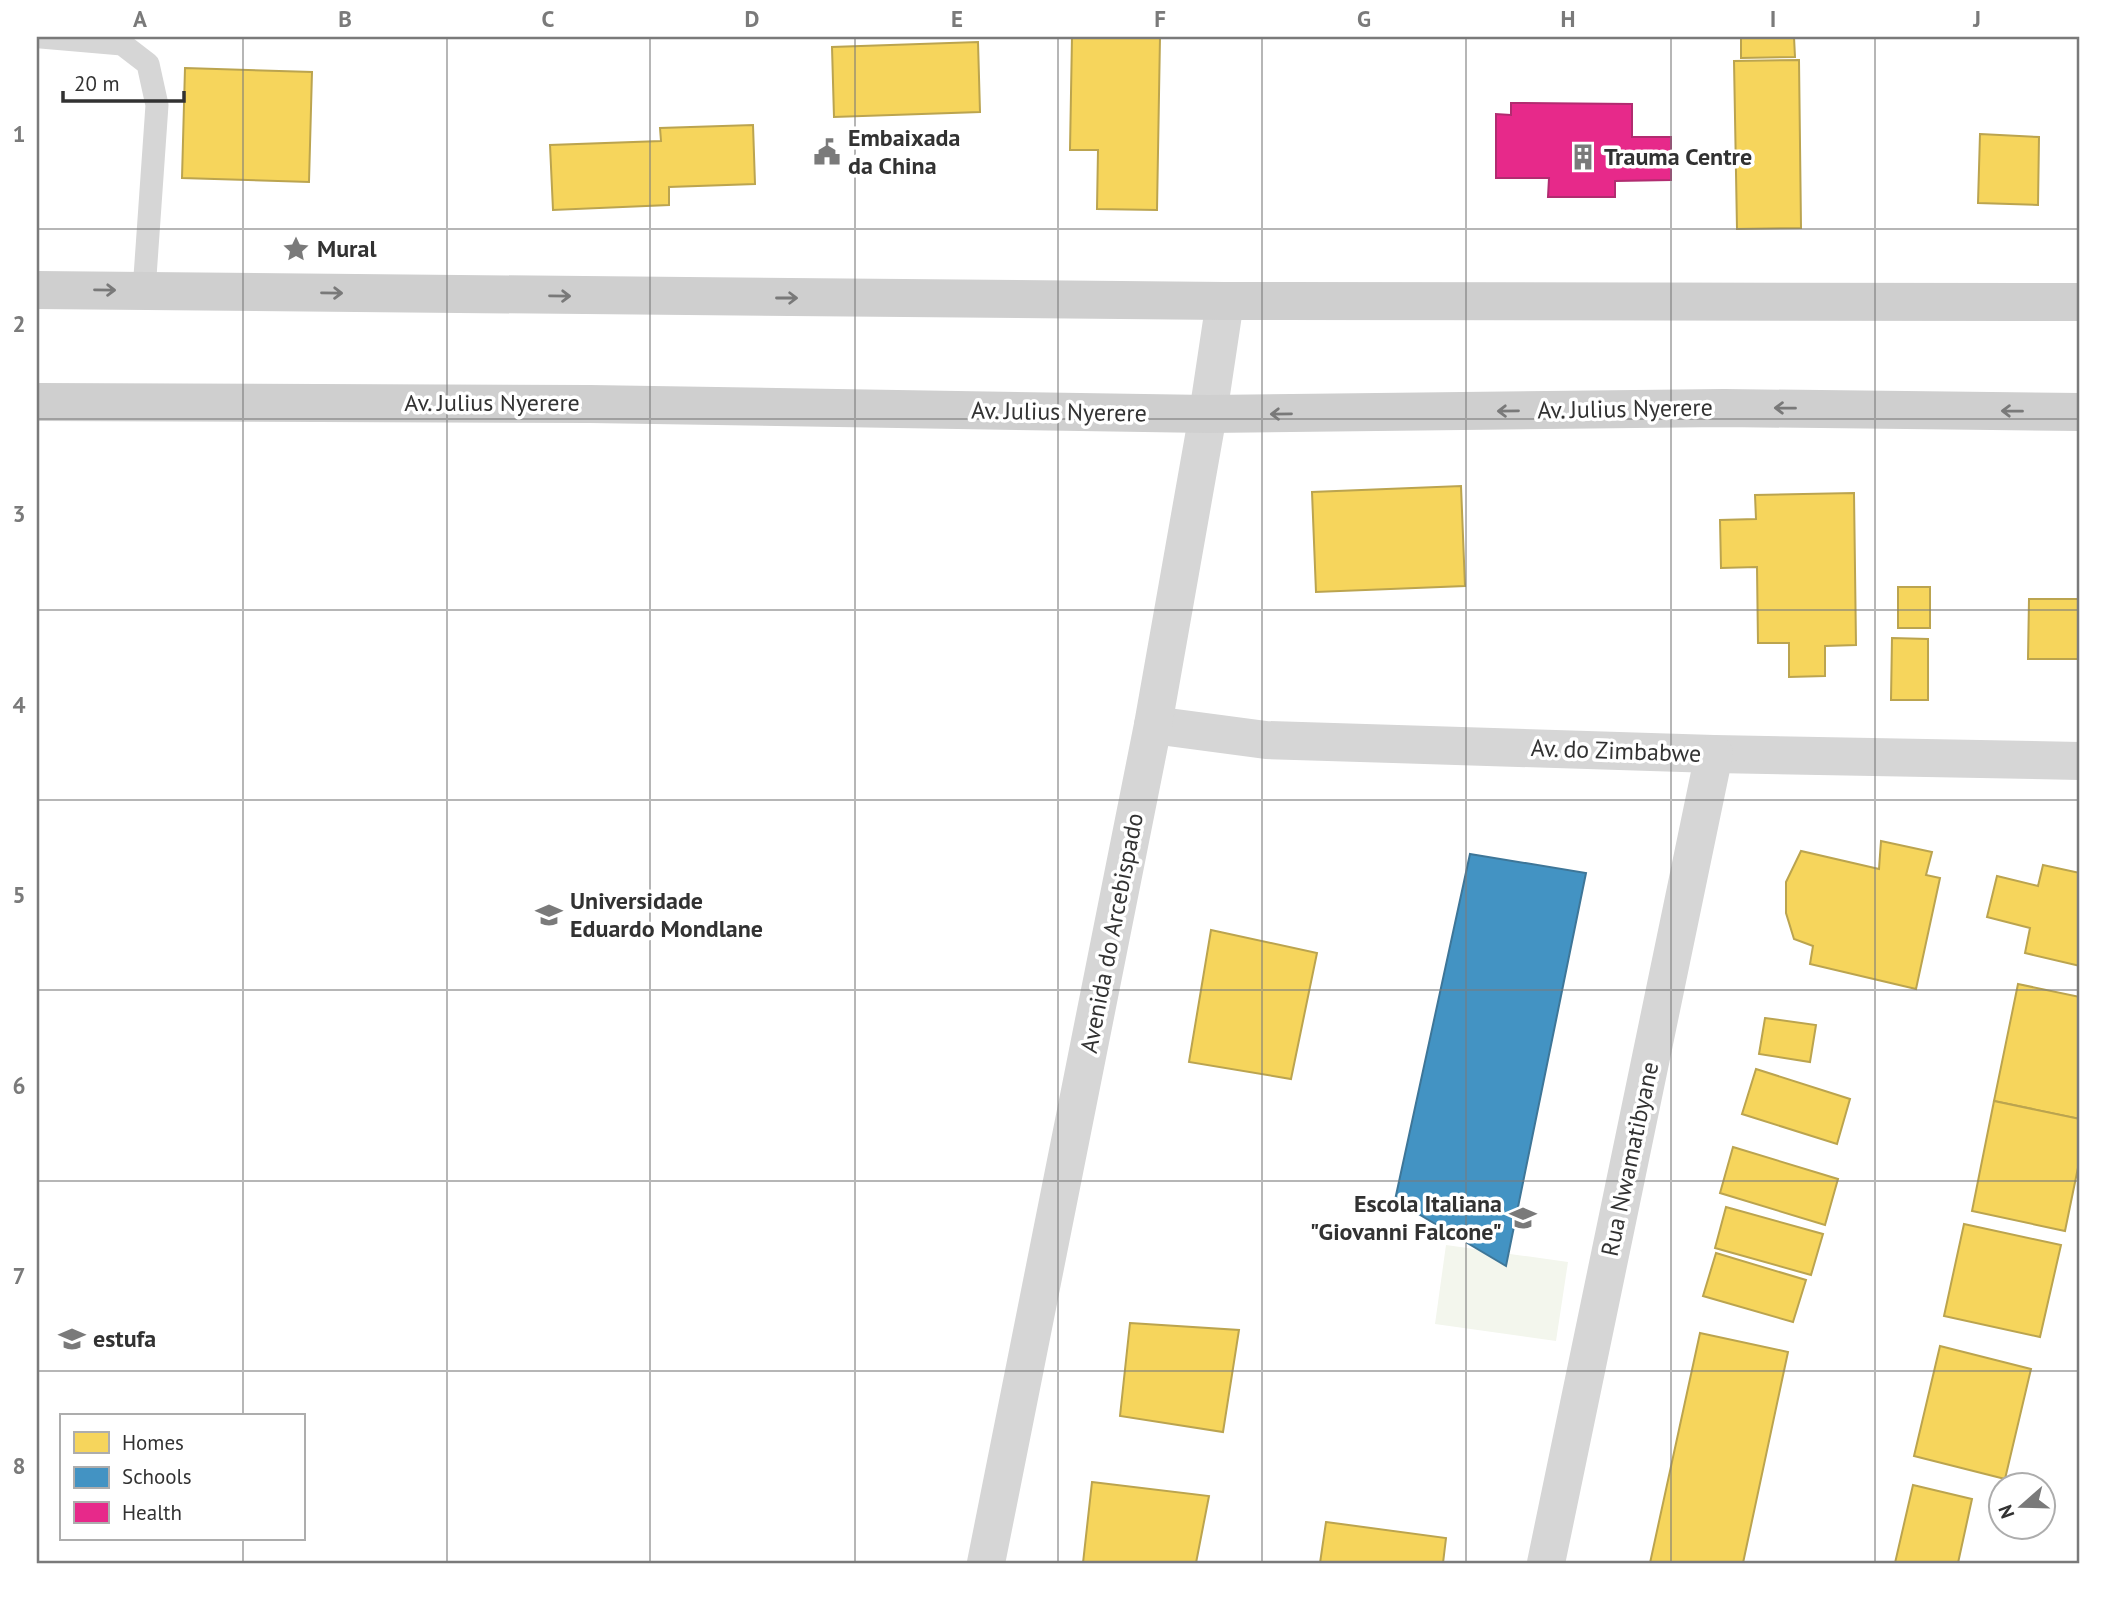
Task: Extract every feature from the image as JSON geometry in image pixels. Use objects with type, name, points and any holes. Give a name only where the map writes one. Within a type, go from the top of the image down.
[{"type":"main road","points":[[37,290],[1225,301],[2080,302]]},
{"type":"main road","name":"Av. Julius Nyerere","points":[[37,402],[576,404],[1208,414],[1724,408],[2080,412]]},
{"type":"street","name":"Avenida do Arcebispado","points":[[986,1563],[1153,725],[1208,414],[1225,301]]},
{"type":"street","name":"Av. do Zimbabwe","points":[[1153,725],[1266,740],[1714,754],[2080,761]]},
{"type":"street","name":"Rua Nwamatibyane","points":[[1546,1563],[1714,754]]},
{"type":"lane","points":[[41,37],[122,44],[148,64],[157,105],[144,290]]},
{"type":"shaded area","points":[[1446,1245],[1568,1262],[1556,1341],[1435,1324]]},
{"type":"building: Homes","points":[[1072,37],[1160,37],[1157,210],[1097,209],[1098,150],[1070,150]]},
{"type":"building: Homes","points":[[1741,37],[1794,37],[1795,57],[1741,58]]},
{"type":"building: Homes","points":[[978,42],[980,112],[834,117],[832,47]]},
{"type":"building: Homes","points":[[1799,60],[1801,228],[1737,229],[1734,61]]},
{"type":"building: Homes","points":[[185,68],[312,72],[309,182],[182,178]]},
{"type":"building: Homes","points":[[753,125],[755,184],[669,187],[669,205],[553,210],[550,145],[661,141],[660,128]]},
{"type":"building: Homes","points":[[1980,134],[2039,137],[2038,205],[1978,203]]},
{"type":"building: Homes","points":[[1461,486],[1465,586],[1316,592],[1312,492]]},
{"type":"building: Homes","points":[[1854,493],[1856,645],[1825,646],[1825,676],[1789,677],[1789,643],[1758,643],[1757,567],[1721,568],[1720,520],[1756,519],[1755,495]]},
{"type":"building: Homes","points":[[1898,587],[1930,587],[1930,628],[1898,628]]},
{"type":"building: Homes","points":[[2029,599],[2080,599],[2080,659],[2028,659]]},
{"type":"building: Homes","points":[[1892,638],[1928,639],[1928,700],[1891,700]]},
{"type":"building: Homes","points":[[1881,841],[1932,852],[1926,875],[1940,878],[1916,989],[1810,964],[1813,946],[1794,939],[1786,913],[1786,882],[1801,851],[1879,869]]},
{"type":"building: Homes","points":[[2043,865],[2080,873],[2080,966],[2025,953],[2030,928],[1987,917],[1997,876],[2038,886]]},
{"type":"building: Homes","points":[[1211,930],[1317,953],[1291,1079],[1189,1062]]},
{"type":"building: Homes","points":[[2018,984],[2080,997],[2080,1119],[1994,1101]]},
{"type":"building: Homes","points":[[1765,1018],[1816,1025],[1810,1062],[1759,1054]]},
{"type":"building: Homes","points":[[1756,1069],[1850,1099],[1837,1144],[1742,1114]]},
{"type":"building: Homes","points":[[1994,1101],[2080,1119],[2080,1158],[2065,1231],[1972,1211]]},
{"type":"building: Homes","points":[[1733,1147],[1838,1179],[1825,1225],[1720,1193]]},
{"type":"building: Homes","points":[[1726,1207],[1823,1234],[1811,1275],[1715,1248]]},
{"type":"building: Homes","points":[[1964,1224],[2061,1245],[2040,1337],[1944,1316]]},
{"type":"building: Homes","points":[[1716,1253],[1806,1280],[1793,1322],[1703,1296]]},
{"type":"building: Homes","points":[[1130,1323],[1239,1330],[1223,1432],[1120,1416]]},
{"type":"building: Homes","points":[[1700,1333],[1788,1352],[1743,1563],[1650,1563]]},
{"type":"building: Homes","points":[[1940,1346],[2031,1369],[2007,1470],[1988,1470],[1988,1475],[1914,1456]]},
{"type":"building: Homes","points":[[1092,1482],[1209,1496],[1196,1563],[1083,1563]]},
{"type":"building: Homes","points":[[1913,1485],[1972,1499],[1958,1563],[1895,1563]]},
{"type":"building: Homes","points":[[1326,1522],[1446,1538],[1443,1563],[1320,1563]]},
{"type":"building: Schools","points":[[1470,854],[1586,873],[1506,1266],[1395,1200]]},
{"type":"building: Health","name":"Trauma Centre","points":[[1511,103],[1632,104],[1632,137],[1671,137],[1671,180],[1615,181],[1615,197],[1548,197],[1549,178],[1496,178],[1496,114],[1511,115]]},
{"type":"place","name":"Embaixada da China","points":[[827,152]]},
{"type":"place","name":"Trauma Centre","points":[[1583,157]]},
{"type":"place","name":"Mural","points":[[296,249]]},
{"type":"place","name":"Universidade Eduardo Mondlane","points":[[549,915]]},
{"type":"place","name":"Escola Italiana \"Giovanni Falcone\"","points":[[1523,1218]]},
{"type":"place","name":"estufa","points":[[72,1339]]}]
